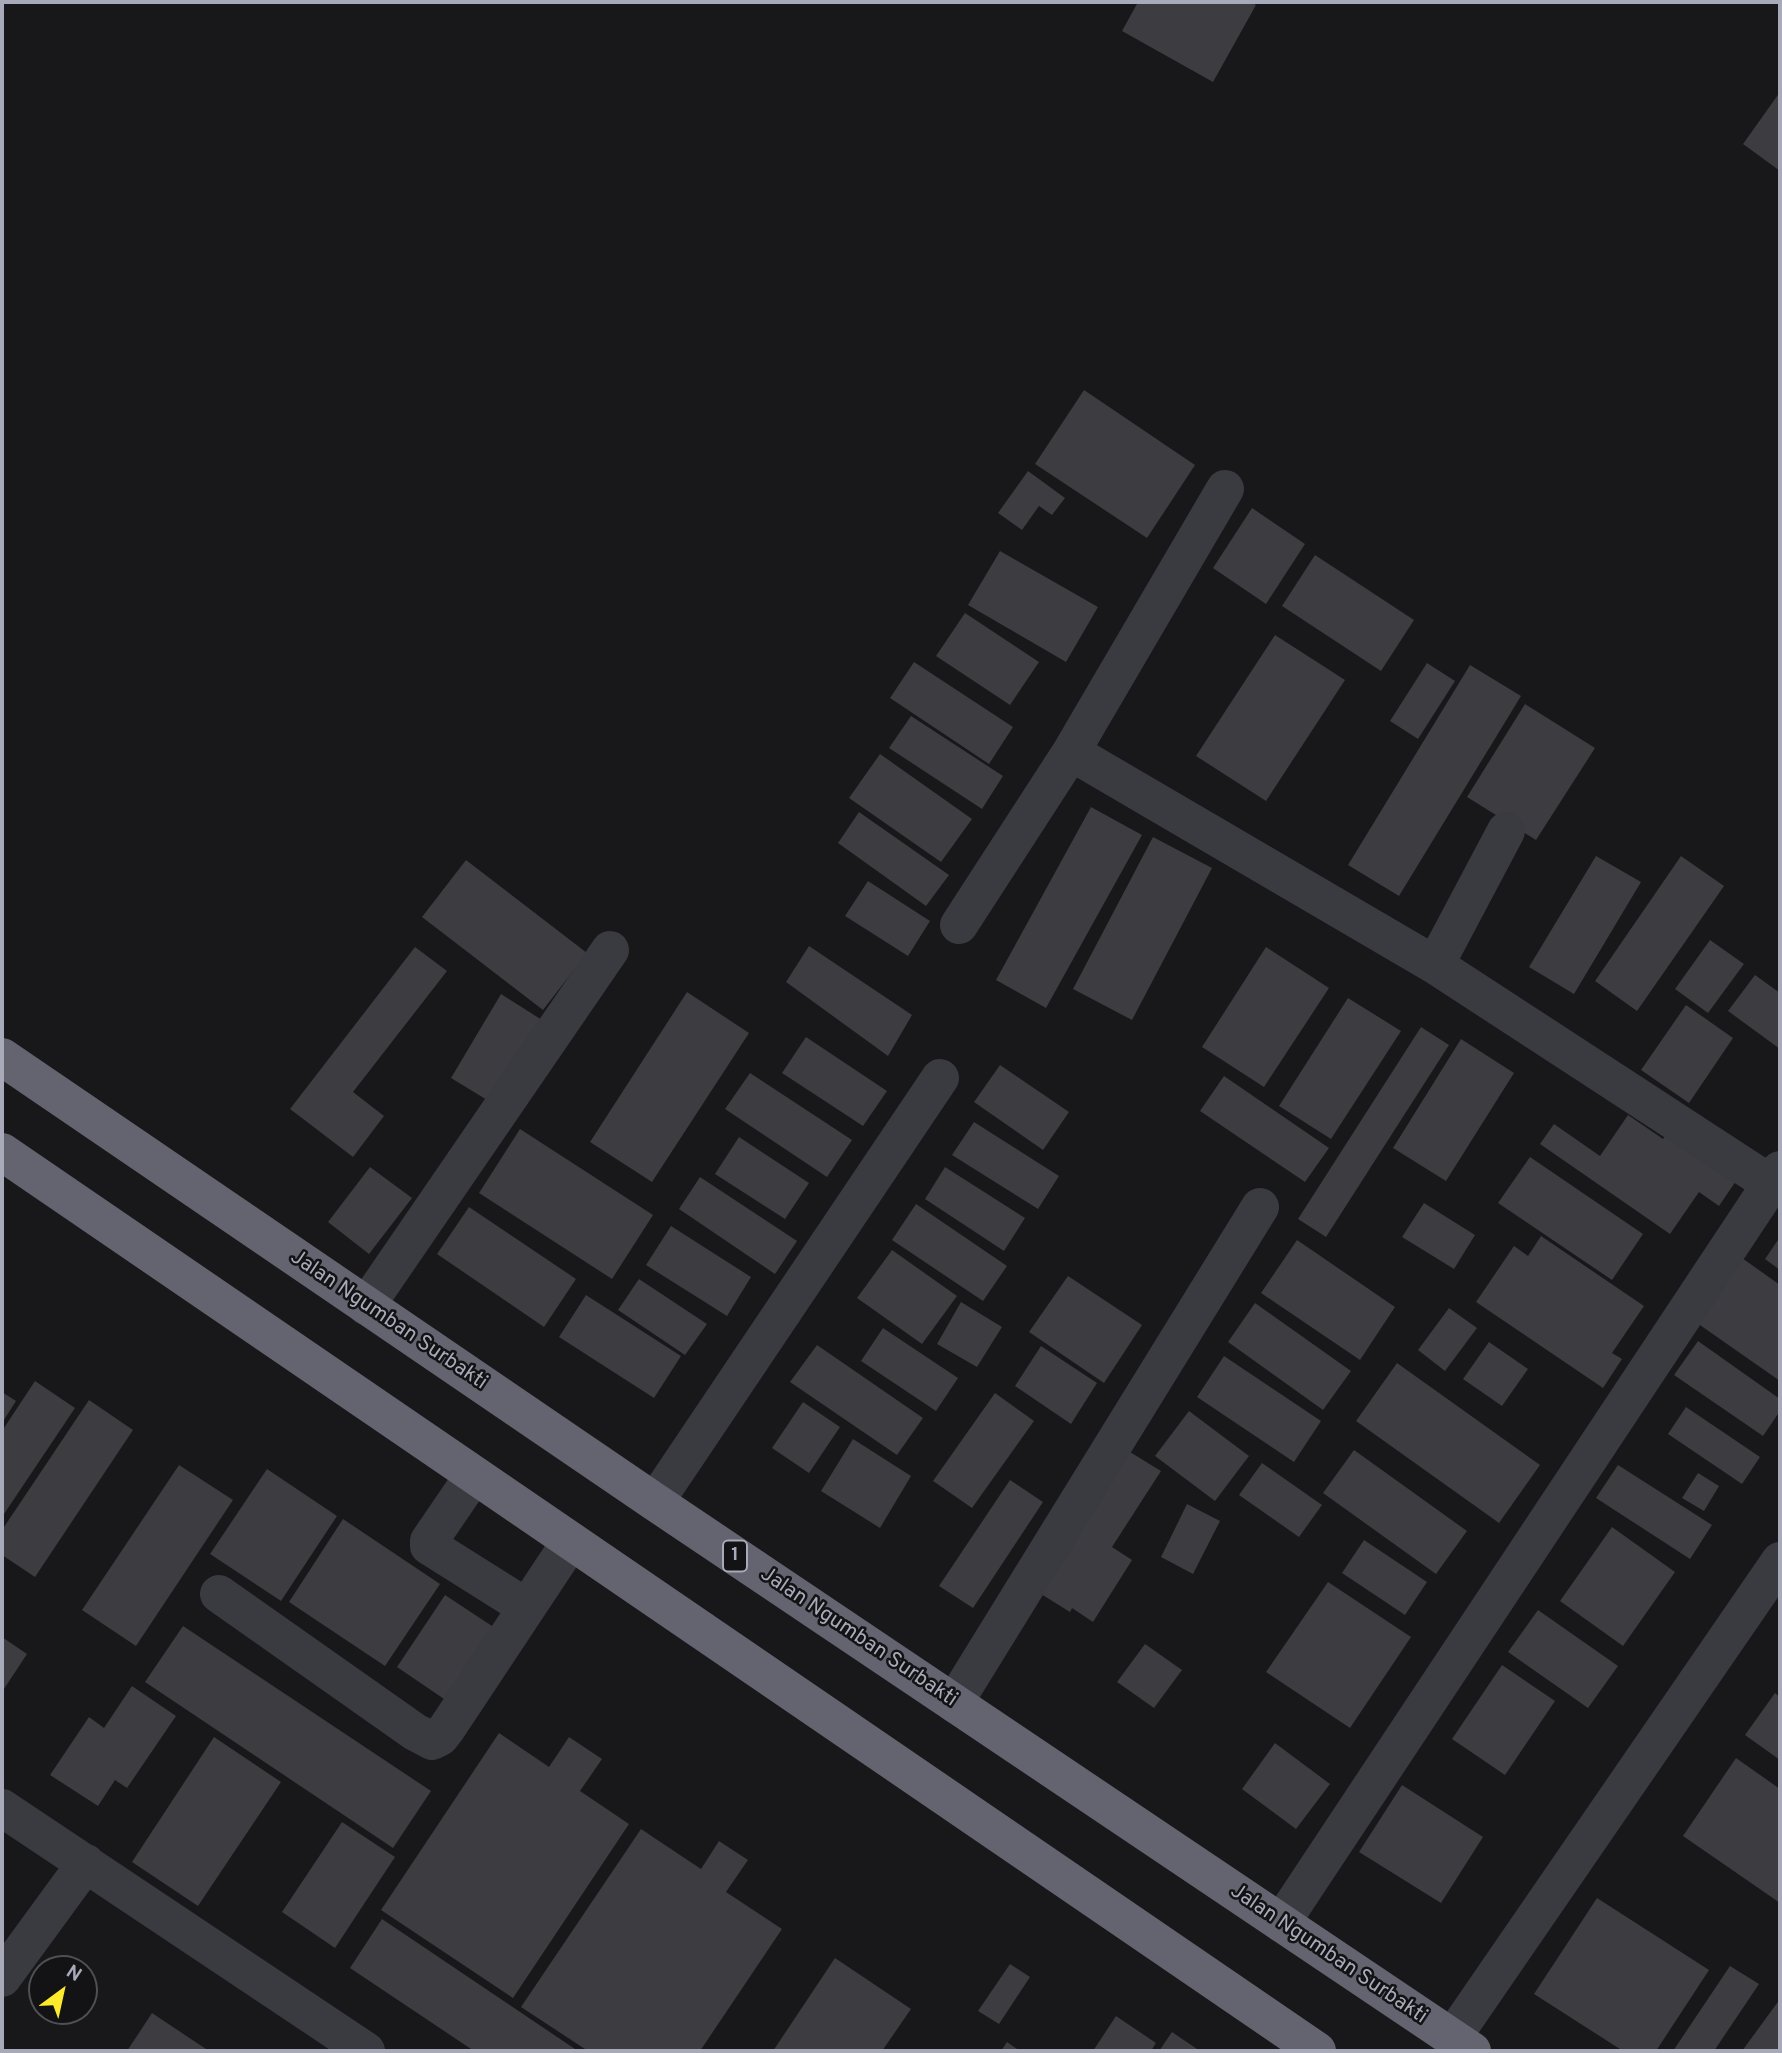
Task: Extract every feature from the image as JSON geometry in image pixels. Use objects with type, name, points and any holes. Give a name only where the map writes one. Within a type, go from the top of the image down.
[{"type":"highway","name":"Jalan Ngumban Surbakti","points":[[2,1057],[655,1502],[1462,2044]]},
{"type":"highway","points":[[2,1152],[1317,2051]]},
{"type":"street","points":[[959,925],[1071,752],[1226,489]]},
{"type":"street","points":[[1071,752],[1435,965],[1776,1177],[1281,1923]]},
{"type":"street","points":[[1435,965],[1506,831]]},
{"type":"street","points":[[366,1306],[610,950]]},
{"type":"street","points":[[655,1502],[940,1079]]},
{"type":"street","points":[[954,1703],[1260,1206]]},
{"type":"street","points":[[474,1475],[429,1541],[429,1546],[526,1608]]},
{"type":"street","points":[[219,1594],[415,1732],[432,1741],[440,1737],[447,1728],[570,1541]]},
{"type":"street","points":[[1462,2044],[1780,1561]]},
{"type":"street","points":[[2,1808],[366,2051]]},
{"type":"street","points":[[2,1979],[86,1863]]},
{"type":"building","points":[[1138,2],[1250,2],[1256,5],[1213,82],[1122,31]]},
{"type":"building","points":[[1780,92],[1780,171],[1743,144]]},
{"type":"building","points":[[1084,390],[1195,465],[1147,538],[1035,464]]},
{"type":"building","points":[[1028,471],[1065,498],[1052,515],[1039,506],[1022,530],[998,513]]},
{"type":"building","points":[[1252,508],[1305,544],[1266,604],[1213,568]]},
{"type":"building","points":[[1000,551],[1098,607],[1066,662],[968,605]]},
{"type":"building","points":[[1315,555],[1414,620],[1381,671],[1282,606]]},
{"type":"building","points":[[965,613],[1039,662],[1010,705],[936,656]]},
{"type":"building","points":[[1275,635],[1345,680],[1266,801],[1196,756]]},
{"type":"building","points":[[914,662],[1013,727],[989,764],[890,698]]},
{"type":"building","points":[[1427,663],[1455,681],[1418,739],[1390,721]]},
{"type":"building","points":[[1470,665],[1521,696],[1399,896],[1348,865]]},
{"type":"building","points":[[1525,704],[1595,748],[1536,840],[1467,797]]},
{"type":"building","points":[[911,716],[1003,776],[982,809],[889,748]]},
{"type":"building","points":[[880,754],[972,819],[941,862],[849,798]]},
{"type":"building","points":[[1091,807],[1142,835],[1046,1008],[996,980]]},
{"type":"building","points":[[859,812],[949,875],[926,906],[838,843]]},
{"type":"building","points":[[1153,837],[1212,868],[1132,1020],[1073,989]]},
{"type":"building","points":[[1596,856],[1641,882],[1574,994],[1529,967]]},
{"type":"building","points":[[1681,856],[1724,886],[1637,1011],[1595,981]]},
{"type":"building","points":[[466,860],[587,953],[543,1010],[422,917]]},
{"type":"building","points":[[868,881],[930,921],[908,956],[845,916]]},
{"type":"building","points":[[1710,940],[1744,964],[1708,1013],[1675,989]]},
{"type":"building","points":[[809,946],[912,1015],[888,1056],[786,982]]},
{"type":"building","points":[[415,947],[447,971],[353,1092],[384,1116],[353,1157],[290,1109]]},
{"type":"building","points":[[1266,947],[1329,988],[1264,1087],[1202,1047]]},
{"type":"building","points":[[1755,975],[1780,993],[1780,1049],[1728,1011]]},
{"type":"building","points":[[687,992],[749,1033],[652,1182],[590,1142]]},
{"type":"building","points":[[501,994],[542,1020],[492,1103],[451,1078]]},
{"type":"building","points":[[1348,998],[1401,1031],[1331,1139],[1279,1106]]},
{"type":"building","points":[[1686,1005],[1733,1038],[1689,1103],[1641,1070]]},
{"type":"building","points":[[1421,1027],[1449,1045],[1326,1237],[1298,1219]]},
{"type":"building","points":[[806,1037],[887,1091],[863,1126],[782,1073]]},
{"type":"building","points":[[1461,1039],[1514,1073],[1446,1181],[1393,1148]]},
{"type":"building","points":[[1000,1065],[1069,1112],[1043,1150],[974,1102]]},
{"type":"building","points":[[750,1073],[852,1140],[827,1177],[725,1109]]},
{"type":"building","points":[[1224,1076],[1329,1148],[1305,1182],[1200,1111]]},
{"type":"building","points":[[1628,1115],[1663,1139],[1671,1127],[1740,1175],[1719,1206],[1699,1192],[1670,1234],[1540,1144],[1554,1124],[1600,1156]]},
{"type":"building","points":[[974,1122],[1059,1176],[1038,1209],[952,1155]]},
{"type":"building","points":[[520,1129],[653,1215],[612,1279],[479,1193]]},
{"type":"building","points":[[739,1137],[809,1183],[785,1219],[715,1174]]},
{"type":"building","points":[[1530,1157],[1643,1234],[1612,1280],[1498,1203]]},
{"type":"building","points":[[370,1167],[412,1198],[369,1254],[328,1222]]},
{"type":"building","points":[[945,1167],[1025,1218],[1004,1251],[925,1199]]},
{"type":"building","points":[[700,1177],[797,1241],[775,1274],[679,1209]]},
{"type":"building","points":[[1424,1203],[1475,1235],[1454,1269],[1402,1237]]},
{"type":"building","points":[[916,1204],[1007,1266],[983,1301],[892,1240]]},
{"type":"building","points":[[469,1207],[576,1279],[544,1327],[437,1254]]},
{"type":"building","points":[[671,1226],[751,1277],[727,1316],[646,1265]]},
{"type":"building","points":[[1541,1236],[1644,1306],[1612,1353],[1622,1359],[1603,1388],[1476,1302],[1514,1246],[1528,1256]]},
{"type":"building","points":[[1780,1237],[1780,1270],[1765,1259]]},
{"type":"building","points":[[1297,1240],[1395,1307],[1360,1360],[1261,1293]]},
{"type":"building","points":[[892,1250],[957,1296],[922,1344],[857,1298]]},
{"type":"building","points":[[1742,1258],[1780,1285],[1780,1381],[1697,1323]]},
{"type":"building","points":[[1068,1276],[1142,1325],[1104,1383],[1029,1332]]},
{"type":"building","points":[[639,1279],[707,1324],[685,1355],[618,1310]]},
{"type":"building","points":[[586,1295],[681,1356],[654,1398],[559,1337]]},
{"type":"building","points":[[961,1302],[1002,1327],[977,1367],[937,1344]]},
{"type":"building","points":[[1255,1303],[1351,1371],[1323,1410],[1228,1342]]},
{"type":"building","points":[[1449,1308],[1477,1328],[1445,1371],[1418,1350]]},
{"type":"building","points":[[883,1328],[958,1378],[936,1411],[861,1361]]},
{"type":"building","points":[[1698,1341],[1780,1399],[1780,1411],[1763,1436],[1674,1375]]},
{"type":"building","points":[[1489,1342],[1528,1369],[1502,1406],[1463,1379]]},
{"type":"building","points":[[817,1345],[923,1418],[897,1455],[790,1382]]},
{"type":"building","points":[[1041,1346],[1097,1383],[1071,1424],[1015,1386]]},
{"type":"building","points":[[1224,1356],[1321,1421],[1294,1462],[1197,1397]]},
{"type":"building","points":[[1397,1363],[1540,1465],[1499,1523],[1356,1421]]},
{"type":"building","points":[[35,1381],[75,1408],[2,1517],[2,1431]]},
{"type":"building","points":[[2,1392],[16,1401],[2,1423]]},
{"type":"building","points":[[995,1393],[1034,1421],[972,1508],[933,1481]]},
{"type":"building","points":[[89,1400],[133,1430],[35,1577],[2,1555],[2,1530]]},
{"type":"building","points":[[803,1402],[840,1427],[809,1473],[772,1448]]},
{"type":"building","points":[[1686,1407],[1760,1457],[1742,1484],[1668,1434]]},
{"type":"building","points":[[1189,1411],[1249,1456],[1215,1501],[1155,1456]]},
{"type":"building","points":[[853,1439],[911,1476],[880,1528],[821,1491]]},
{"type":"building","points":[[1354,1450],[1467,1531],[1436,1574],[1323,1493]]},
{"type":"building","points":[[1130,1452],[1161,1471],[1112,1547],[1132,1560],[1093,1622],[1072,1608],[1070,1612],[1041,1594]]},
{"type":"building","points":[[1262,1463],[1322,1505],[1299,1537],[1239,1495]]},
{"type":"building","points":[[179,1465],[233,1500],[136,1646],[82,1610]]},
{"type":"building","points":[[1618,1465],[1712,1525],[1690,1559],[1596,1498]]},
{"type":"building","points":[[267,1469],[337,1516],[281,1601],[210,1554]]},
{"type":"building","points":[[1698,1473],[1719,1486],[1704,1511],[1682,1498]]},
{"type":"building","points":[[1010,1480],[1043,1502],[973,1608],[939,1586]]},
{"type":"building","points":[[1187,1504],[1220,1521],[1193,1574],[1161,1557]]},
{"type":"building","points":[[343,1519],[440,1584],[385,1666],[289,1602]]},
{"type":"building","points":[[1612,1527],[1675,1572],[1623,1646],[1560,1601]]},
{"type":"building","points":[[1364,1540],[1427,1582],[1405,1615],[1342,1573]]},
{"type":"building","points":[[1328,1582],[1411,1637],[1350,1728],[1266,1672]]},
{"type":"building","points":[[445,1595],[495,1628],[447,1701],[397,1667]]},
{"type":"building","points":[[1538,1610],[1618,1666],[1588,1708],[1508,1652]]},
{"type":"building","points":[[183,1626],[431,1791],[393,1848],[145,1682]]},
{"type":"building","points":[[2,1637],[27,1654],[2,1692]]},
{"type":"building","points":[[1145,1644],[1182,1670],[1154,1708],[1117,1682]]},
{"type":"building","points":[[1502,1665],[1555,1701],[1505,1775],[1452,1739]]},
{"type":"building","points":[[132,1686],[176,1716],[127,1788],[115,1780],[98,1806],[50,1775],[89,1717],[104,1728]]},
{"type":"building","points":[[1775,1693],[1780,1697],[1780,1760],[1745,1735]]},
{"type":"building","points":[[499,1733],[549,1767],[569,1737],[602,1759],[580,1791],[629,1824],[513,1998],[381,1910]]},
{"type":"building","points":[[214,1737],[281,1782],[198,1906],[132,1862]]},
{"type":"building","points":[[1275,1743],[1330,1784],[1296,1829],[1242,1789]]},
{"type":"building","points":[[1736,1758],[1780,1789],[1780,1903],[1683,1836]]},
{"type":"building","points":[[1402,1785],[1483,1837],[1441,1903],[1359,1852]]},
{"type":"building","points":[[342,1822],[395,1857],[335,1948],[282,1912]]},
{"type":"building","points":[[641,1829],[701,1869],[719,1841],[748,1860],[726,1892],[782,1929],[700,2051],[588,2051],[521,2007]]},
{"type":"building","points":[[1597,1898],[1709,1970],[1656,2051],[1623,2051],[1534,1994]]},
{"type":"building","points":[[382,1919],[578,2051],[474,2051],[350,1968]]},
{"type":"building","points":[[835,1958],[911,2009],[882,2051],[773,2051]]},
{"type":"building","points":[[1010,1964],[1030,1977],[999,2024],[978,2011]]},
{"type":"building","points":[[1730,1966],[1759,1984],[1714,2051],[1673,2051]]},
{"type":"building","points":[[1780,1999],[1780,2051],[1742,2051]]},
{"type":"building","points":[[152,2013],[209,2051],[127,2051]]},
{"type":"building","points":[[1116,2016],[1156,2043],[1151,2051],[1093,2051]]},
{"type":"building","points":[[1172,2032],[1200,2051],[1159,2051]]},
{"type":"building","points":[[1007,2042],[1020,2051],[1001,2051]]}]
